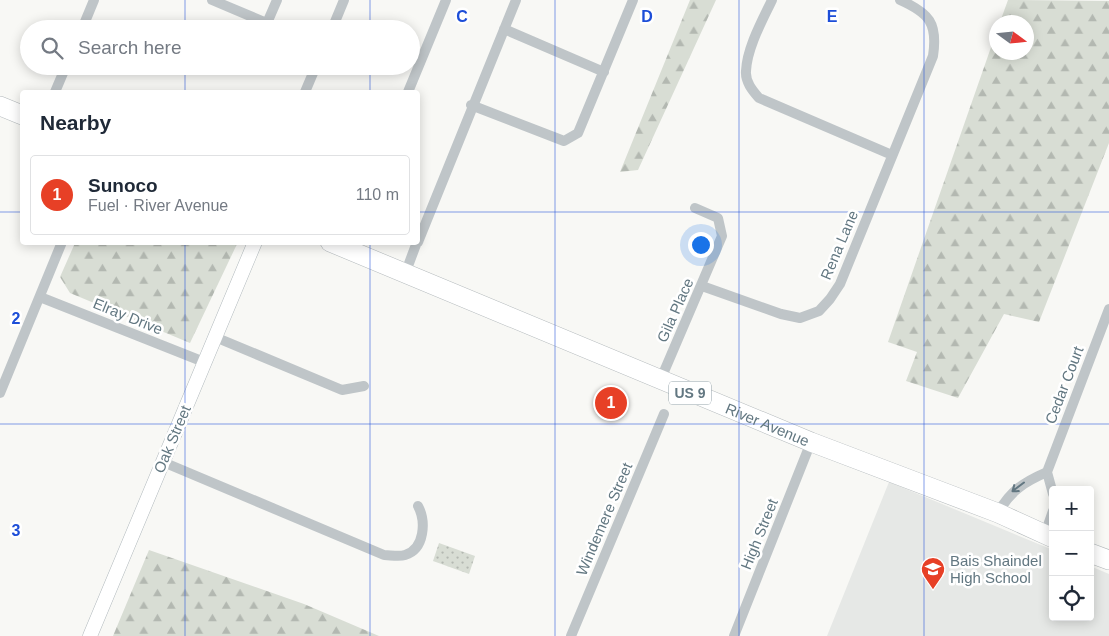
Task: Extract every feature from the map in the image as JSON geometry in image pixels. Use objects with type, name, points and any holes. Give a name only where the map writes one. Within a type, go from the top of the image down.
[{"type":"highway","points":[[0,106],[20,114]]},
{"type":"highway","name":"River Avenue","points":[[342,245],[405,274],[660,380],[811,442],[998,513],[1049,536]]},
{"type":"highway","points":[[1094,554],[1109,560]]},
{"type":"street","points":[[86,20],[94,0]]},
{"type":"street","points":[[212,0],[261,20]]},
{"type":"street","points":[[269,20],[277,0]]},
{"type":"street","points":[[336,20],[344,0]]},
{"type":"street","points":[[420,63],[446,0]]},
{"type":"street","points":[[420,237],[516,0]]},
{"type":"street","points":[[472,105],[564,141],[578,133],[633,0]]},
{"type":"street","points":[[772,0],[745,72],[749,86],[759,98],[892,155]]},
{"type":"street","name":"Rena Lane","points":[[702,286],[781,314],[800,318],[819,311],[830,299],[840,284],[934,56],[936,37],[930,20],[918,8],[900,0]]},
{"type":"street","points":[[504,29],[604,72]]},
{"type":"street","points":[[56,90],[62,75]]},
{"type":"street","points":[[306,90],[312,75]]},
{"type":"street","points":[[409,90],[415,75]]},
{"type":"street","name":"Gila Place","points":[[660,380],[722,236],[718,218],[695,208]]},
{"type":"street","points":[[0,393],[3,376],[40,297],[61,245]]},
{"type":"street","name":"Oak Street","points":[[90,636],[254,245]]},
{"type":"street","points":[[405,274],[417,245]]},
{"type":"street","name":"Elray Drive","points":[[40,297],[204,362]]},
{"type":"street","name":"Cedar Court","points":[[1046,472],[1109,309]]},
{"type":"street","points":[[215,337],[342,390],[364,386]]},
{"type":"street","name":"Windemere Street","points":[[572,636],[664,414]]},
{"type":"street","name":"High Street","points":[[734,636],[811,442]]},
{"type":"street","points":[[163,462],[384,555],[405,555],[417,547],[424,527],[423,516],[418,506]]},
{"type":"street","points":[[998,513],[1011,492],[1027,480],[1046,472],[1050,486]]},
{"type":"shaded area","name":"Bais Shaindel High School","points":[[889,482],[1049,548],[1049,621],[1094,621],[1094,568],[1109,574],[1109,636],[827,636]]},
{"type":"green space","points":[[690,0],[716,0],[638,170],[620,172]]},
{"type":"green space","points":[[1008,0],[1109,1],[1109,143],[1039,322],[1004,314],[958,398],[906,381],[917,352],[888,342],[989,53],[989,60],[1034,60],[1034,15],[1003,15]]},
{"type":"green space","points":[[74,245],[237,245],[190,343],[70,293],[60,277]]},
{"type":"green space","points":[[439,543],[475,556],[469,574],[433,561]]},
{"type":"green space","points":[[149,550],[304,604],[379,636],[113,636]]},
{"type":"place","name":"Sunoco","points":[[611,403]]},
{"type":"place","name":"Bais Shaindel High School","points":[[933,590]]}]
